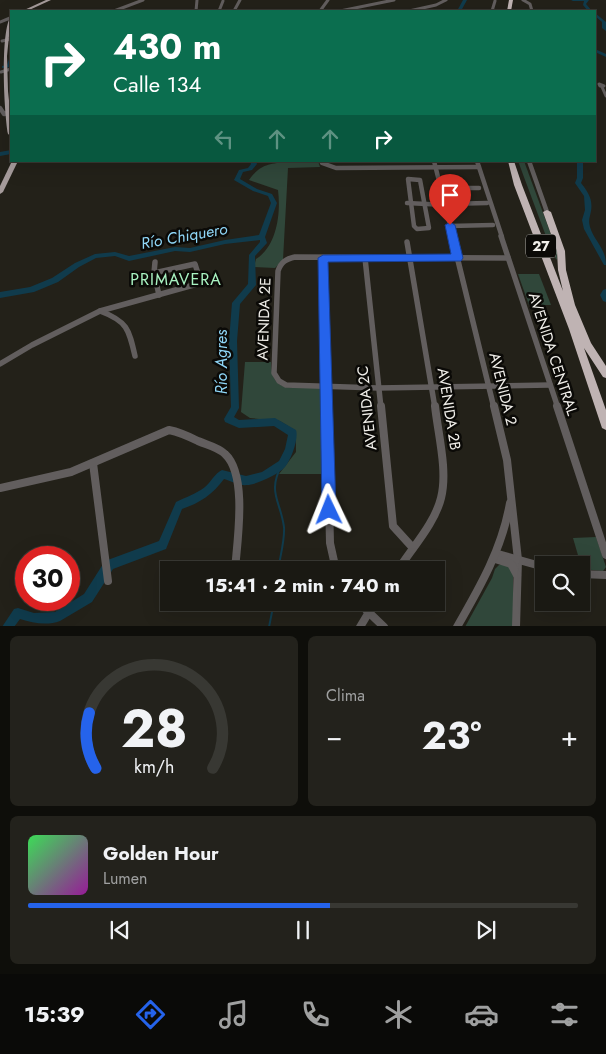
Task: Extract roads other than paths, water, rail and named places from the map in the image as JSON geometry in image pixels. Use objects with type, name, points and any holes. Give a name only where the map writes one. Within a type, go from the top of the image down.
[{"type":"highway","points":[[505,162],[518,185]]},
{"type":"highway","name":"27","points":[[511,162],[606,425]]},
{"type":"highway","name":"27","points":[[517,162],[571,308],[587,345],[606,374]]},
{"type":"highway","points":[[547,212],[561,251],[562,270],[571,308]]},
{"type":"main road","points":[[26,10],[49,0]]},
{"type":"main road","points":[[9,113],[1,72],[1,53],[6,23],[10,19]]},
{"type":"main road","points":[[0,22],[6,23]]},
{"type":"main road","points":[[0,192],[15,162]]},
{"type":"street","points":[[117,10],[143,0]]},
{"type":"street","points":[[320,10],[328,0]]},
{"type":"street","points":[[345,10],[394,0]]},
{"type":"street","points":[[414,10],[440,4],[446,0]]},
{"type":"street","points":[[523,0],[530,4],[532,10]]},
{"type":"street","points":[[219,10],[223,2]]},
{"type":"street","points":[[419,9],[422,2]]},
{"type":"street","points":[[361,7],[366,10]]},
{"type":"street","points":[[2,41],[10,39]]},
{"type":"street","points":[[602,87],[606,96]]},
{"type":"street","points":[[0,108],[3,113],[9,113]]},
{"type":"street","points":[[529,162],[547,212]]},
{"type":"street","points":[[322,163],[336,168],[478,164]]},
{"type":"street","name":"AVENIDA 2","points":[[435,164],[489,386],[512,492],[518,560],[516,626]]},
{"type":"street","name":"AVENIDA CENTRAL","points":[[478,164],[606,555]]},
{"type":"street","points":[[408,179],[420,180],[429,228],[417,228],[414,226],[409,203],[408,179]]},
{"type":"street","points":[[441,188],[479,188]]},
{"type":"street","points":[[409,203],[487,203]]},
{"type":"street","points":[[450,226],[494,225]]},
{"type":"street","name":"AVENIDA 2B","points":[[404,561],[431,520],[441,499],[444,480],[432,386],[407,242]]},
{"type":"street","name":"AVENIDA 2E","points":[[323,258],[296,257],[281,263],[278,271],[274,373],[279,381],[286,385],[326,385]]},
{"type":"street","points":[[334,561],[330,543],[323,258],[508,258]]},
{"type":"street","name":"AVENIDA 2C","points":[[366,258],[393,526],[413,548]]},
{"type":"street","points":[[155,262],[154,273],[159,295]]},
{"type":"street","points":[[154,273],[196,262],[201,283]]},
{"type":"street","points":[[0,364],[32,345],[100,311],[208,281]]},
{"type":"street","points":[[100,311],[121,319],[125,323],[135,356]]},
{"type":"street","points":[[326,385],[378,388],[550,385]]},
{"type":"street","points":[[0,488],[71,472],[169,430],[173,430],[221,451],[227,456],[234,471],[239,506],[236,561]]},
{"type":"street","points":[[93,463],[108,581]]},
{"type":"street","points":[[457,626],[496,556],[506,529],[512,492]]},
{"type":"street","points":[[496,556],[535,565]]},
{"type":"street","points":[[496,556],[511,564],[518,576]]},
{"type":"street","points":[[590,574],[606,575]]},
{"type":"street","points":[[360,626],[368,613],[384,626]]},
{"type":"waterway","name":"Río Agres","points":[[460,10],[465,0]]},
{"type":"waterway","name":"Río Agres","points":[[573,0],[584,0]]},
{"type":"waterway","points":[[587,0],[584,4],[589,10]]},
{"type":"waterway","points":[[596,15],[604,22],[606,30]]},
{"type":"waterway","points":[[596,51],[606,56]]},
{"type":"waterway","points":[[4,67],[9,66],[10,63]]},
{"type":"waterway","points":[[0,154],[10,152]]},
{"type":"waterway","name":"Río Agres","points":[[253,162],[250,169],[241,171],[237,180],[255,190],[270,195],[274,203],[262,237]]},
{"type":"waterway","points":[[580,162],[580,178],[578,183],[587,196],[588,210],[585,220],[587,229],[606,263]]},
{"type":"waterway","name":"Río Chiquero","points":[[0,295],[31,290],[55,280],[77,265],[95,256],[115,254],[129,259],[175,249],[190,250],[225,242],[262,237]]},
{"type":"waterway","name":"Río Agres","points":[[8,626],[18,613],[34,618],[56,617],[88,598],[109,565],[162,545],[179,505],[204,494],[222,474],[246,481],[264,476],[282,464],[289,450],[293,433],[275,422],[239,424],[228,419],[235,408],[233,341],[236,303],[252,285],[252,255],[264,243],[262,237]]},
{"type":"waterway","points":[[606,292],[604,295],[606,299]]},
{"type":"waterway","points":[[280,561],[284,527],[276,496],[275,482],[282,464]]},
{"type":"waterway","points":[[269,626],[273,611]]},
{"type":"district","name":"PRIMAVERA","points":[[176,279]]}]
